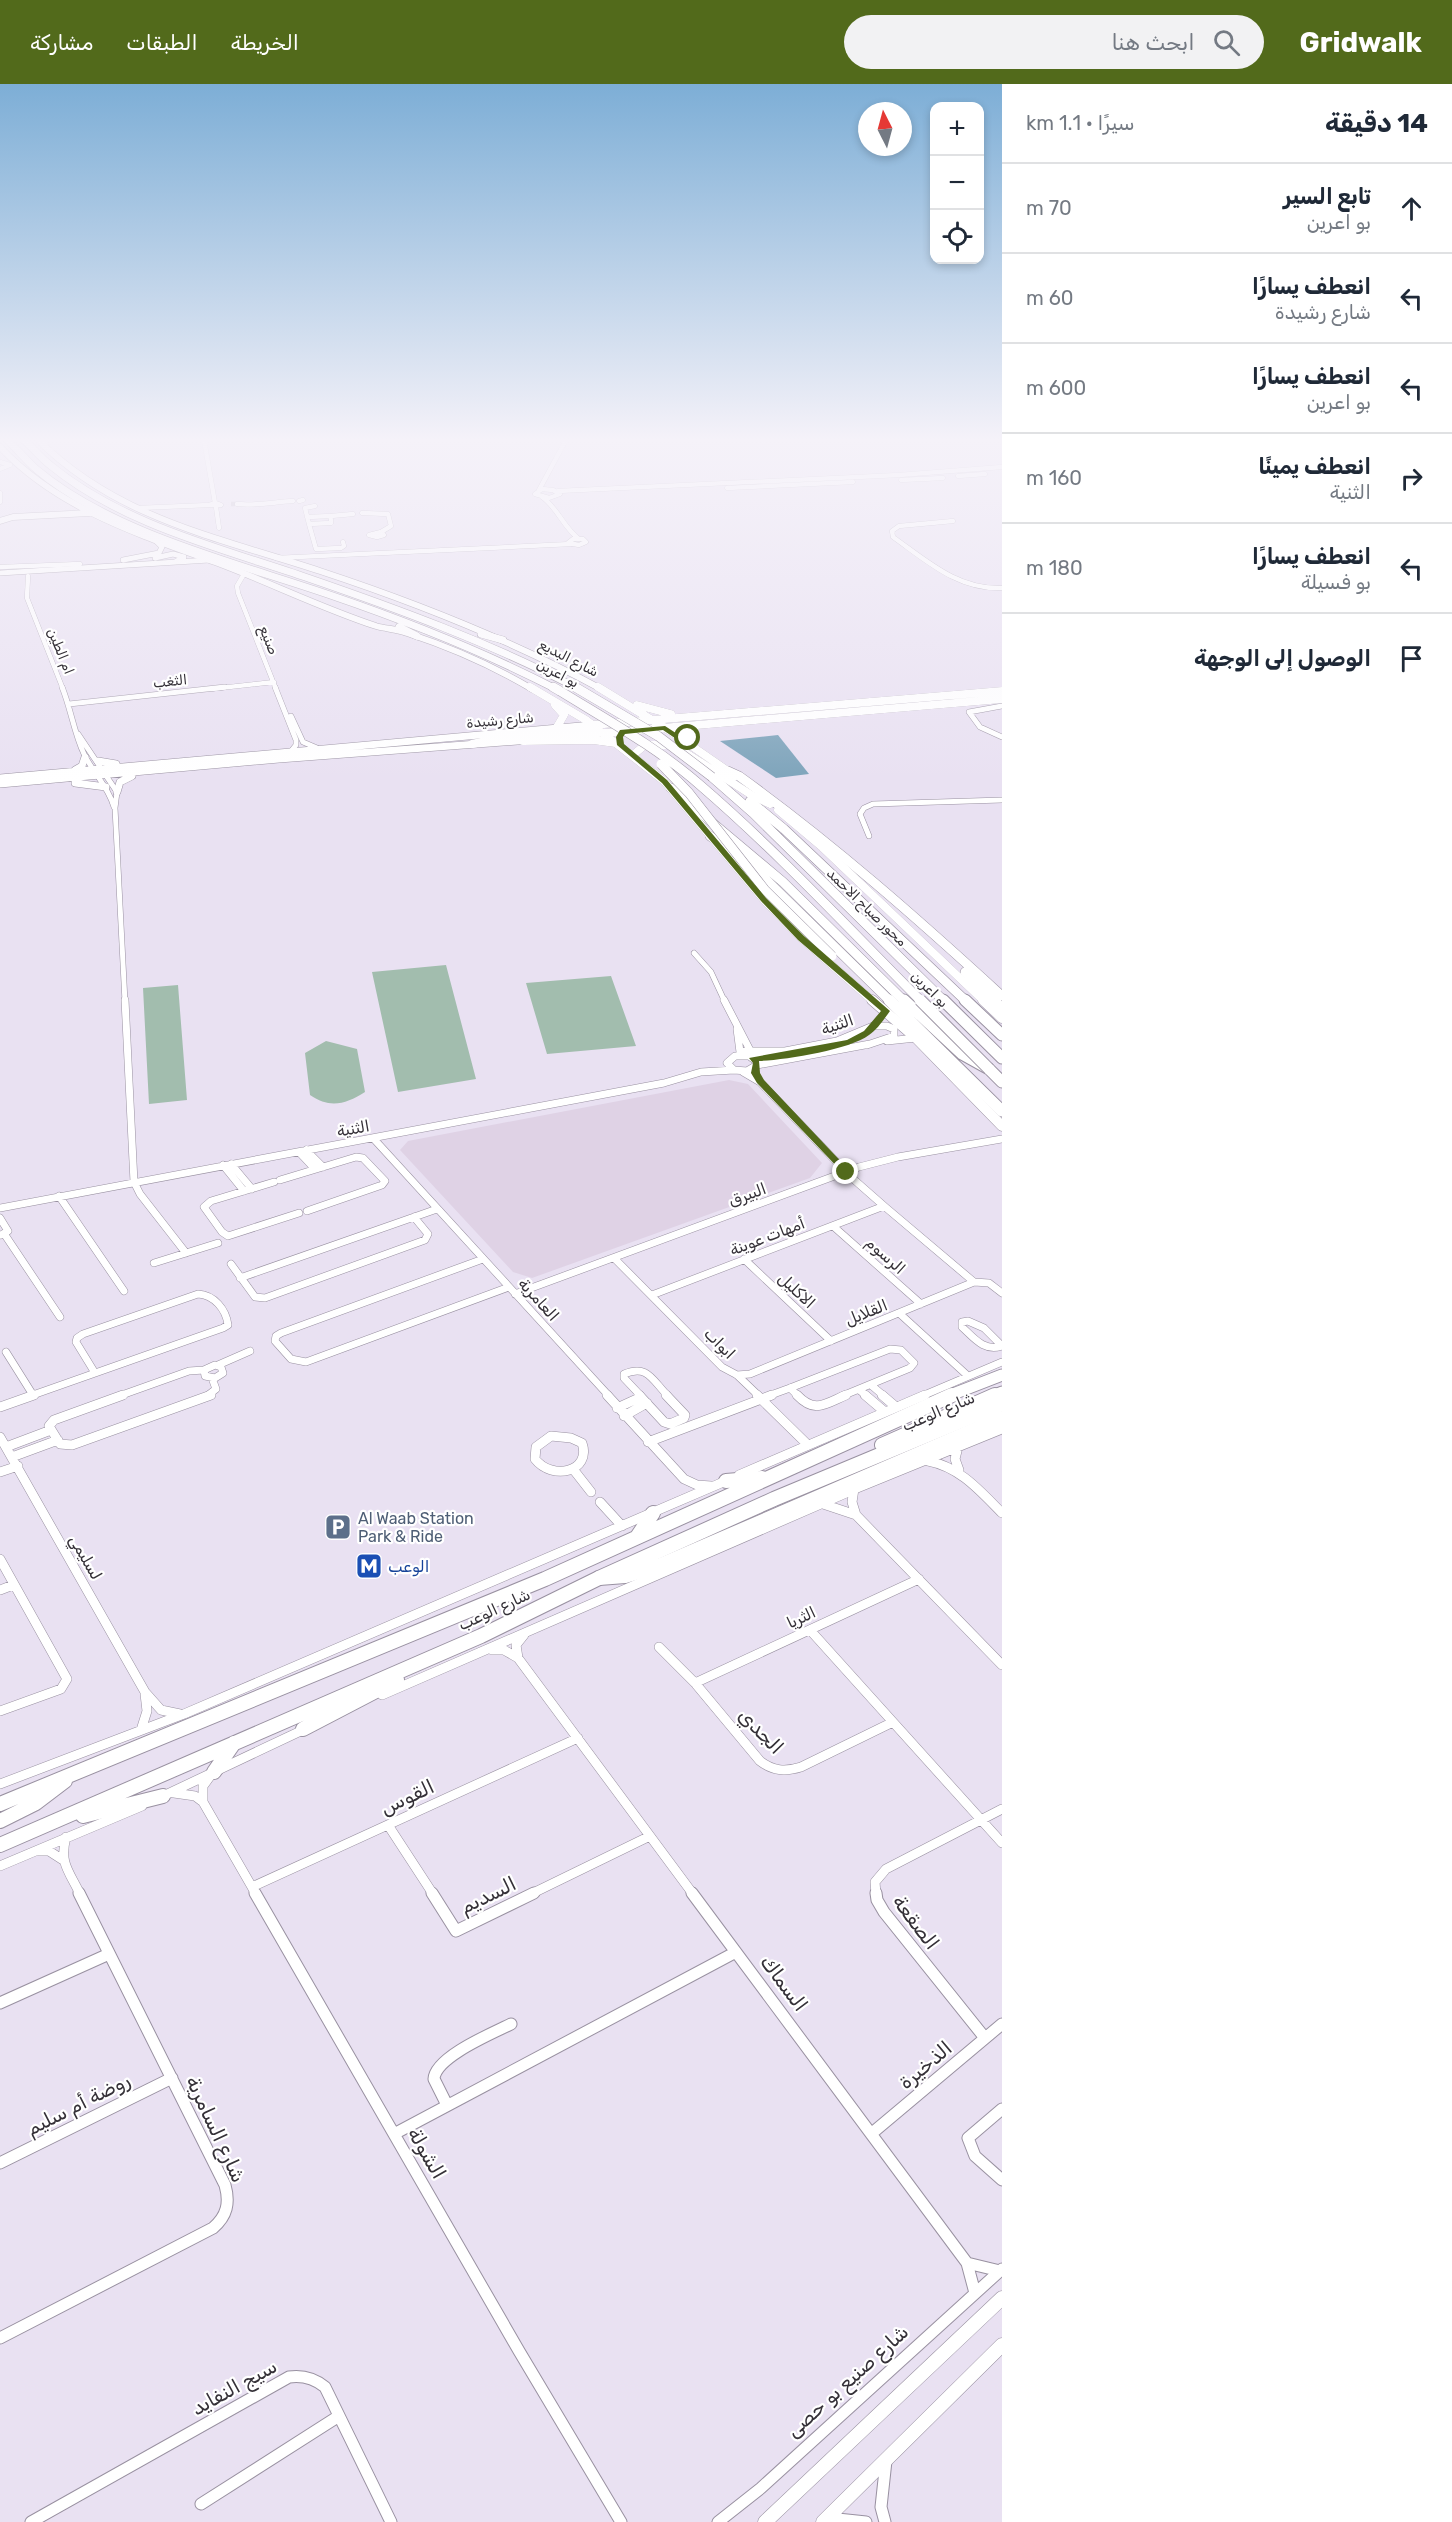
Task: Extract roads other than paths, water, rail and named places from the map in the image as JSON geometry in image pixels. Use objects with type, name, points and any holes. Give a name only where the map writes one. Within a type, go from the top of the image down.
[{"type":"main road","points":[[191,554],[357,616],[377,626],[417,636]]},
{"type":"main road","name":"بو اعرين","points":[[213,554],[456,641],[560,691],[636,737],[699,784],[772,852],[1002,1082]]},
{"type":"main road","name":"بو اعرين","points":[[241,554],[456,631],[573,686],[658,736],[712,777],[728,783],[748,799]]},
{"type":"main road","points":[[243,554],[314,574],[503,640]]},
{"type":"main road","name":"شارع البديع","points":[[264,554],[315,569],[456,620],[503,640],[594,685],[658,724]]},
{"type":"main road","points":[[222,557],[239,567],[397,626],[417,636]]},
{"type":"main road","name":"بو اعرين","points":[[417,636],[488,666],[548,697],[633,755],[670,788],[764,900],[801,938],[916,1038],[1002,1126]]},
{"type":"main road","points":[[488,666],[538,681],[615,723],[630,726]]},
{"type":"main road","points":[[594,685],[609,689],[646,709],[672,714],[812,707]]},
{"type":"main road","name":"شارع رشيدة","points":[[598,729],[812,707],[1002,691]]},
{"type":"main road","points":[[548,697],[549,701],[560,708],[564,715],[557,727]]},
{"type":"main road","name":"شارع رشيدة","points":[[598,729],[615,723],[630,726],[712,724],[1002,699]]},
{"type":"main road","points":[[658,724],[848,707],[872,702]]},
{"type":"main road","points":[[520,740],[600,740],[620,745],[619,737],[630,726],[633,708]]},
{"type":"main road","name":"بو اعرين","points":[[658,724],[728,771],[830,855],[1002,1018]]},
{"type":"main road","points":[[691,746],[688,738],[690,734],[712,724]]},
{"type":"main road","points":[[471,744],[505,736],[598,729]]},
{"type":"main road","points":[[636,737],[635,743],[670,772],[693,796],[734,852],[772,898],[832,957],[909,1020]]},
{"type":"main road","points":[[633,755],[638,748],[649,744],[676,747],[753,796],[770,804]]},
{"type":"main road","points":[[728,771],[739,776],[789,811],[916,917],[1002,996]]},
{"type":"main road","name":"محور صباح الاحمد","points":[[712,777],[761,821],[1002,1058]]},
{"type":"main road","points":[[670,788],[783,882],[885,983],[962,1054],[989,1069]]},
{"type":"main road","points":[[748,799],[774,816],[807,843],[1002,1028]]},
{"type":"main road","points":[[748,799],[784,828],[1002,1035]]},
{"type":"main road","points":[[710,836],[744,858],[1002,1111]]},
{"type":"main road","points":[[861,873],[862,877],[1002,1009]]},
{"type":"main road","name":"شارع الوعب","points":[[0,1803],[522,1590],[906,1415],[1002,1375]]},
{"type":"main road","points":[[774,1499],[809,1478],[1002,1392]]},
{"type":"main road","name":"شارع الوعب","points":[[0,1845],[234,1743],[483,1644],[599,1578],[774,1499],[1002,1404]]},
{"type":"main road","points":[[599,1578],[625,1576],[661,1564],[1002,1418]]},
{"type":"main road","points":[[719,1484],[772,1477]]},
{"type":"main road","points":[[635,1540],[653,1513]]},
{"type":"main road","points":[[303,1729],[483,1644]]},
{"type":"main road","points":[[214,1772],[234,1743]]},
{"type":"main road","points":[[0,1821],[36,1803],[73,1774]]},
{"type":"main road","points":[[44,1826],[163,1796]]},
{"type":"street","points":[[0,570],[103,562],[156,554]]},
{"type":"street","points":[[0,570],[17,572],[176,562],[184,558],[173,554],[146,560],[103,562]]},
{"type":"street","points":[[315,569],[304,564],[305,560],[333,554]]},
{"type":"street","points":[[276,558],[338,554]]},
{"type":"street","points":[[918,554],[965,586],[980,589],[1002,588]]},
{"type":"street","points":[[127,565],[188,564],[209,560]]},
{"type":"street","points":[[17,572],[28,576],[37,570]]},
{"type":"street","points":[[238,584],[244,574]]},
{"type":"street","name":"ام الطين","points":[[28,576],[27,598],[69,704],[78,741],[85,756],[101,773]]},
{"type":"street","points":[[238,584],[247,580],[259,580]]},
{"type":"street","name":"صنيع","points":[[238,584],[241,602],[284,705],[303,742],[317,748]]},
{"type":"street","name":"الثغب","points":[[69,704],[274,682]]},
{"type":"street","name":"صنيع","points":[[284,705],[297,743],[292,750]]},
{"type":"street","points":[[1002,706],[976,708],[969,712],[980,728],[1002,737]]},
{"type":"street","name":"شارع رشيدة","points":[[0,781],[34,782],[196,760],[292,750],[557,727],[598,729]]},
{"type":"street","name":"شارع رشيدة","points":[[0,781],[71,772],[149,772],[520,740],[598,729]]},
{"type":"street","name":"ام الطين","points":[[78,734],[98,761],[101,773]]},
{"type":"street","points":[[0,781],[101,773],[274,752]]},
{"type":"street","points":[[71,772],[82,766],[85,756]]},
{"type":"street","points":[[98,761],[128,765],[196,760]]},
{"type":"street","points":[[149,772],[124,779],[118,784],[115,808],[134,1182],[140,1194],[186,1253]]},
{"type":"street","points":[[101,773],[117,792]]},
{"type":"street","points":[[101,773],[115,808]]},
{"type":"street","points":[[34,782],[80,783],[106,787]]},
{"type":"street","points":[[869,836],[860,814],[870,805],[1002,800]]},
{"type":"street","points":[[694,953],[716,980],[737,1028],[751,1049],[760,1082]]},
{"type":"street","name":"الثنية","points":[[754,1063],[841,1045],[863,1036],[886,1011]]},
{"type":"street","name":"الثنية","points":[[0,1208],[664,1083],[711,1070],[751,1049],[776,1052],[825,1044],[849,1038],[875,1025],[891,1027],[896,1033],[888,1039],[867,1045]]},
{"type":"street","points":[[737,1028],[740,1053],[754,1063]]},
{"type":"street","name":"الثنية","points":[[754,1063],[916,1038]]},
{"type":"street","points":[[727,1062],[734,1070]]},
{"type":"street","points":[[754,1063],[743,1071],[760,1082],[846,1172],[974,1282],[984,1281],[1002,1293]]},
{"type":"street","name":"الثنية","points":[[711,1070],[743,1071]]},
{"type":"street","name":"البيرق","points":[[993,1139],[1002,1132]]},
{"type":"street","name":"العامرية","points":[[373,1138],[624,1416],[684,1479]]},
{"type":"street","name":"البيرق","points":[[483,1259],[281,1333],[274,1341],[290,1361],[306,1362],[614,1258],[846,1172],[885,1160],[1002,1139]]},
{"type":"street","points":[[303,1151],[319,1168]]},
{"type":"street","points":[[360,1157],[385,1181],[382,1185],[233,1235],[224,1234],[204,1207],[211,1201],[319,1168],[360,1157]]},
{"type":"street","points":[[227,1165],[248,1190]]},
{"type":"street","points":[[59,1196],[124,1291]]},
{"type":"street","name":"أمهات عوينة","points":[[651,1294],[833,1226],[881,1204]]},
{"type":"street","points":[[240,1278],[437,1209]]},
{"type":"street","points":[[231,1264],[255,1297],[265,1298],[425,1240],[428,1234],[414,1217]]},
{"type":"street","points":[[0,1218],[8,1232],[2,1235],[11,1243],[60,1317]]},
{"type":"street","name":"الرسوم","points":[[833,1226],[921,1304]]},
{"type":"street","points":[[0,1246],[11,1243]]},
{"type":"street","points":[[154,1263],[218,1243]]},
{"type":"street","name":"ابواب","points":[[614,1258],[722,1367],[737,1375],[808,1445]]},
{"type":"street","name":"الاكليل","points":[[744,1259],[831,1341]]},
{"type":"street","name":"القلايل","points":[[737,1375],[750,1374],[974,1282]]},
{"type":"street","points":[[0,1407],[223,1328],[228,1325],[229,1320],[212,1297],[207,1294],[198,1294],[83,1334],[77,1338],[76,1342],[95,1373]]},
{"type":"street","points":[[899,1313],[968,1376]]},
{"type":"street","points":[[968,1320],[976,1322],[1002,1346],[993,1350],[985,1348],[962,1327],[962,1322],[968,1320]]},
{"type":"street","points":[[648,1442],[893,1348],[901,1350],[913,1360],[914,1365],[910,1368],[814,1407],[806,1405],[790,1389]]},
{"type":"street","points":[[204,1370],[204,1374],[212,1378],[216,1389],[211,1395],[72,1445],[63,1445],[49,1425],[54,1420],[189,1371],[204,1370],[211,1365],[218,1365],[250,1351]]},
{"type":"street","points":[[6,1352],[33,1395]]},
{"type":"street","name":"شارع الوعب","points":[[0,1784],[184,1713],[1002,1362]]},
{"type":"street","points":[[212,1378],[223,1373],[223,1368],[218,1365]]},
{"type":"street","points":[[636,1369],[643,1370],[685,1417],[672,1423],[666,1423],[644,1400],[623,1377],[636,1369]]},
{"type":"street","points":[[871,1385],[896,1407]]},
{"type":"street","points":[[859,1390],[885,1412]]},
{"type":"street","points":[[617,1408],[644,1400]]},
{"type":"street","points":[[624,1416],[644,1400]]},
{"type":"street","name":"شارع الوعب","points":[[483,1644],[527,1633],[854,1489],[1002,1429]]},
{"type":"street","points":[[6,1447],[51,1430]]},
{"type":"street","points":[[551,1436],[575,1439],[583,1446],[585,1454],[582,1462],[573,1469],[549,1470],[539,1465],[534,1457],[534,1448],[551,1436]]},
{"type":"street","name":"لسليمي","points":[[0,1437],[145,1692],[161,1710],[184,1713],[242,1706]]},
{"type":"street","points":[[12,1457],[58,1440]]},
{"type":"street","points":[[958,1448],[955,1459],[959,1472]]},
{"type":"street","points":[[927,1461],[944,1464],[959,1472],[1002,1513]]},
{"type":"street","points":[[0,1473],[18,1466]]},
{"type":"street","points":[[573,1469],[591,1492]]},
{"type":"street","points":[[684,1479],[697,1485],[719,1484]]},
{"type":"street","points":[[680,1501],[686,1491],[684,1479]]},
{"type":"street","points":[[854,1489],[852,1502],[856,1515]]},
{"type":"street","points":[[600,1502],[622,1526]]},
{"type":"street","points":[[821,1504],[843,1509],[856,1515],[1002,1665]]},
{"type":"street","points":[[0,1559],[67,1679],[61,1689],[0,1711]]},
{"type":"street","name":"الثريا","points":[[695,1683],[919,1579]]},
{"type":"street","points":[[0,1590],[14,1585]]},
{"type":"street","points":[[810,1630],[1002,1843]]},
{"type":"street","points":[[518,1658],[516,1645],[527,1633]]},
{"type":"street","points":[[483,1644],[504,1650],[518,1658],[736,1952]]},
{"type":"street","name":"الجدي","points":[[659,1647],[695,1683],[760,1761],[773,1769],[791,1771],[893,1722]]},
{"type":"street","points":[[141,1730],[147,1711],[145,1692]]},
{"type":"street","points":[[0,1866],[100,1822],[128,1814],[303,1729]]},
{"type":"street","name":"القوس","points":[[252,1887],[578,1738]]},
{"type":"street","points":[[203,1802],[203,1786],[214,1772]]},
{"type":"street","points":[[163,1796],[185,1793],[203,1802]]},
{"type":"street","name":"الشولة","points":[[203,1802],[523,2359],[621,2522]]},
{"type":"street","name":"الصقعة","points":[[985,2038],[884,1912],[877,1900],[875,1882],[886,1869],[1002,1809]]},
{"type":"street","name":"السديم","points":[[388,1825],[456,1931],[650,1836]]},
{"type":"street","points":[[63,1860],[62,1853],[66,1837]]},
{"type":"street","points":[[34,1851],[49,1851],[63,1860]]},
{"type":"street","name":"شارع السامرية","points":[[0,2338],[213,2228],[222,2221],[228,2204],[225,2185],[63,1860]]},
{"type":"street","name":"السماك","points":[[394,2134],[736,1952],[967,2263],[975,2293]]},
{"type":"street","points":[[0,2003],[109,1954]]},
{"type":"street","points":[[447,2105],[436,2082],[434,2073],[437,2067],[511,2024]]},
{"type":"street","name":"الذخيرة","points":[[871,2134],[1002,2024]]},
{"type":"street","name":"روضة أم سليم","points":[[0,2163],[172,2078]]},
{"type":"street","points":[[1002,2109],[968,2138],[967,2143],[1002,2180]]},
{"type":"street","points":[[967,2263],[1001,2270]]},
{"type":"street","name":"شارع صنيع بو حصى","points":[[718,2522],[760,2488],[1001,2270]]},
{"type":"street","points":[[765,2522],[1002,2298]]},
{"type":"street","points":[[826,2520],[1002,2345]]},
{"type":"street","name":"سيج النفايد","points":[[31,2522],[289,2377],[309,2376],[318,2380],[325,2387],[391,2522]]},
{"type":"street","points":[[201,2504],[339,2416]]},
{"type":"street","points":[[885,2522],[881,2507],[887,2458]]},
{"type":"street","points":[[826,2520],[867,2522]]},
{"type":"water","points":[[778,735],[809,774],[776,778],[720,741]]},
{"type":"place","name":"Al Waab Station Park & Ride","points":[[338,1527]]},
{"type":"place","name":"الوعب","points":[[369,1566]]}]
